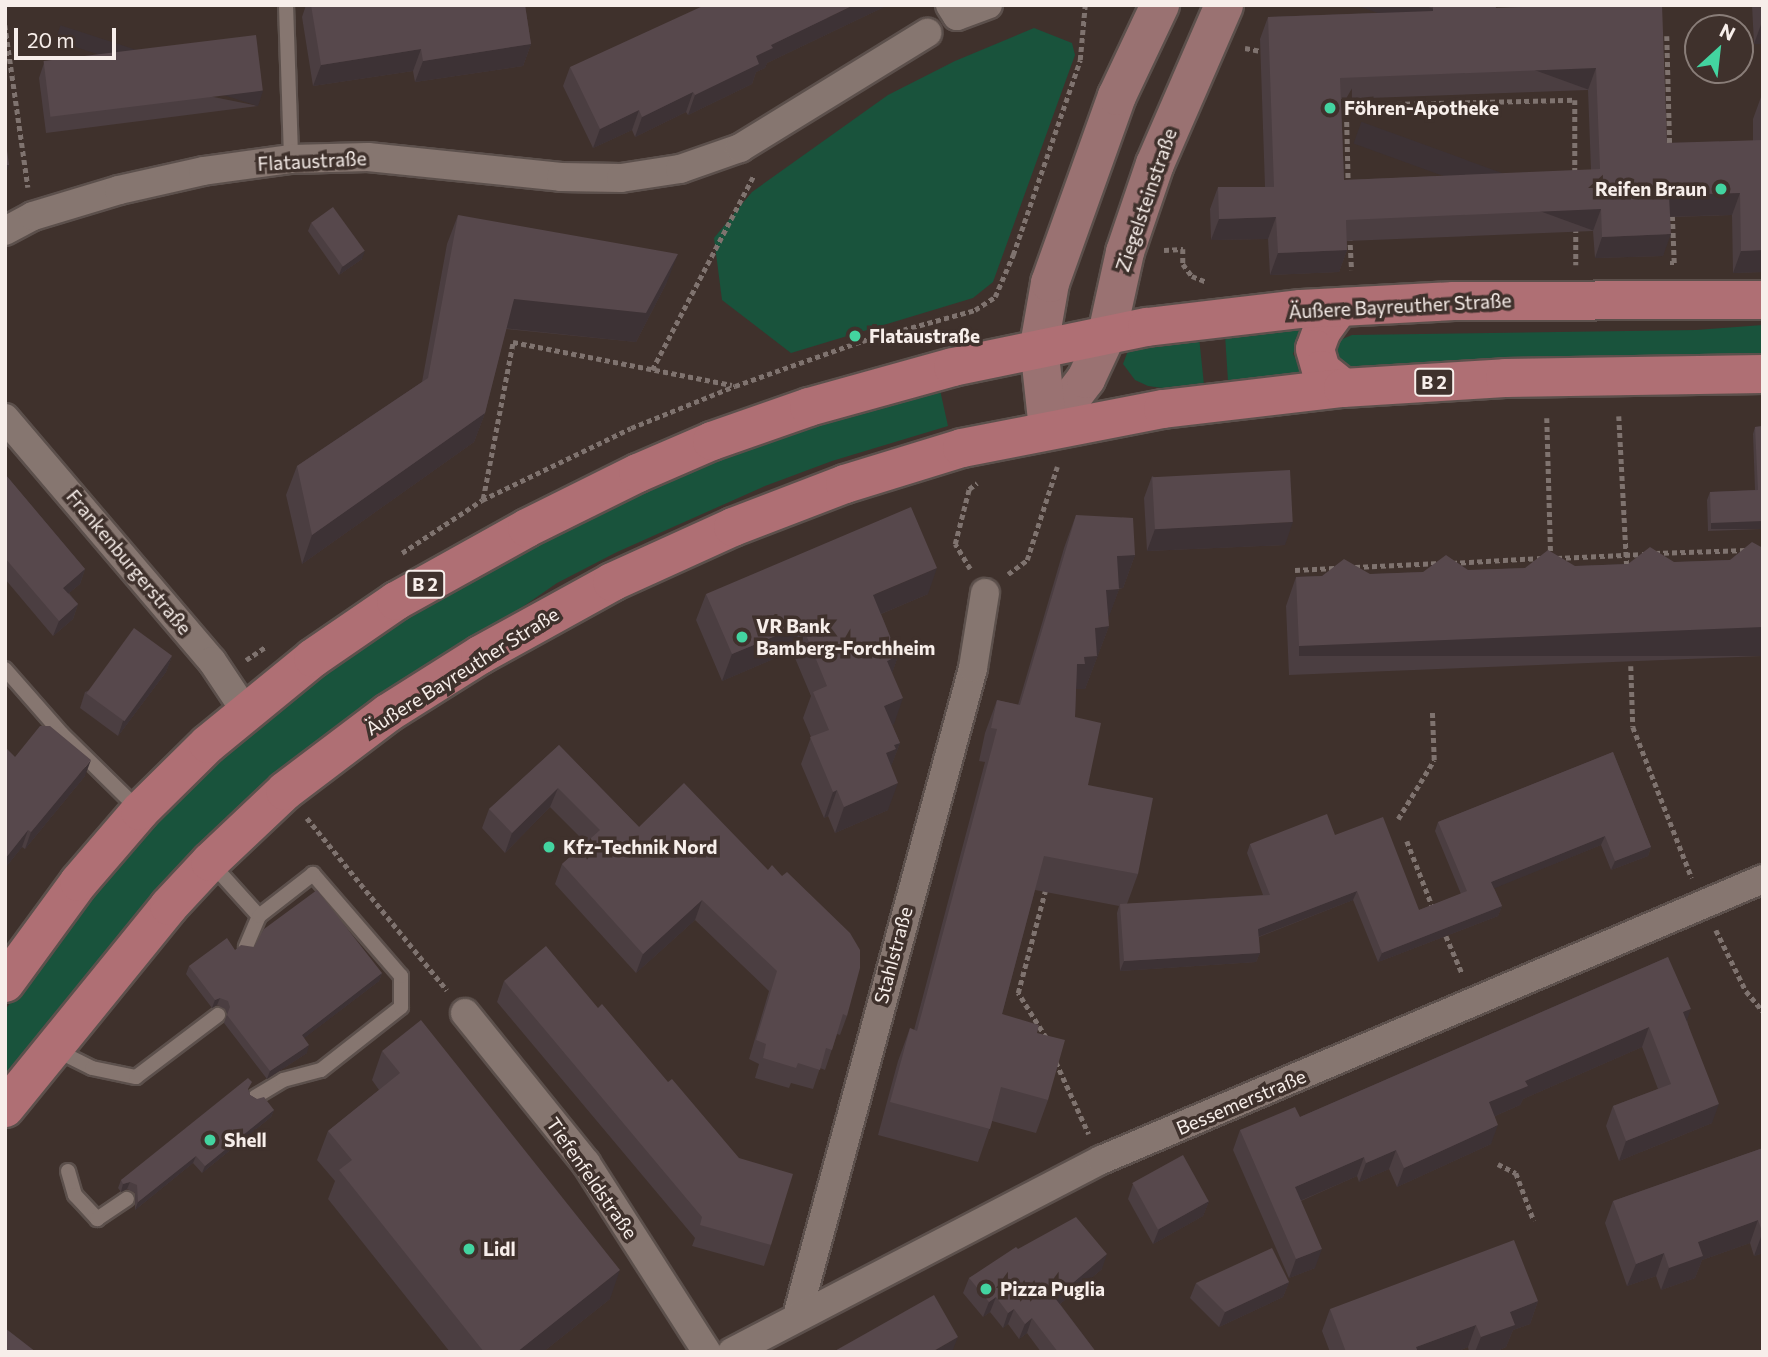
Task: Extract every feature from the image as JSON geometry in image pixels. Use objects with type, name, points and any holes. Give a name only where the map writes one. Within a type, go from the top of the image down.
[{"type":"main road","points":[[1048,429],[1039,346],[1050,283],[1091,164],[1126,75],[1160,5]]},
{"type":"main road","name":"Ziegelsteinstraße","points":[[1048,429],[1086,380],[1107,334],[1129,239],[1155,164],[1224,5]]},
{"type":"main road","points":[[1343,388],[1321,370],[1315,349],[1322,330],[1346,292]]},
{"type":"main road","name":"Äußere Bayreuther Straße","points":[[5,983],[79,881],[139,811],[246,712],[313,658],[396,601],[527,528],[638,473],[712,441],[809,407],[1039,346],[1213,318],[1346,292],[1548,299],[1763,300]]},
{"type":"main road","name":"Äußere Bayreuther Straße","points":[[5,1108],[148,930],[209,862],[285,791],[388,713],[480,655],[539,620],[671,554],[782,508],[885,471],[979,444],[1163,409],[1343,388],[1505,378],[1763,374]]},
{"type":"street","points":[[954,10],[988,5]]},
{"type":"street","name":"Flataustraße","points":[[5,231],[33,216],[119,190],[203,171],[291,159],[368,157],[561,177],[621,178],[680,169],[740,148],[928,33]]},
{"type":"street","name":"Frankenburgerstraße","points":[[5,418],[212,661],[246,712]]},
{"type":"street","name":"Stahlstraße","points":[[797,1316],[973,668],[985,593]]},
{"type":"street","name":"Bessemerstraße","points":[[732,1352],[1101,1160],[1763,879]]},
{"type":"street","name":"Tiefenfeldstraße","points":[[465,1013],[586,1163],[707,1352]]},
{"type":"lane","points":[[286,5],[291,159]]},
{"type":"lane","points":[[5,669],[62,734],[139,811]]},
{"type":"lane","points":[[209,862],[259,916]]},
{"type":"lane","points":[[246,947],[259,916],[313,874],[401,976],[401,1007],[321,1070],[283,1080],[255,1097]]},
{"type":"lane","points":[[53,1048],[92,1068],[136,1077],[218,1015]]},
{"type":"lane","points":[[68,1171],[75,1195],[97,1219],[127,1199]]},
{"type":"path","points":[[955,316],[985,305],[995,297],[1001,285],[1080,60],[1085,5]]},
{"type":"path","points":[[5,25],[33,216]]},
{"type":"path","points":[[1667,36],[1671,156]]},
{"type":"path","points":[[1575,88],[1575,178]]},
{"type":"path","points":[[1346,94],[1349,195]]},
{"type":"path","points":[[1346,105],[1575,100]]},
{"type":"path","points":[[652,370],[755,172]]},
{"type":"path","points":[[1672,209],[1674,263]]},
{"type":"path","points":[[1576,217],[1576,268]]},
{"type":"path","points":[[1346,292],[1350,222]]},
{"type":"path","points":[[1183,249],[1183,264],[1192,276],[1210,283]]},
{"type":"path","points":[[482,500],[513,342],[735,386]]},
{"type":"path","points":[[1619,416],[1628,576]]},
{"type":"path","points":[[1547,418],[1551,558]]},
{"type":"path","points":[[985,477],[969,489],[955,544],[985,593],[1027,560],[1057,466]]},
{"type":"path","points":[[1295,570],[1749,550]]},
{"type":"path","points":[[1631,666],[1633,727],[1703,905],[1746,991],[1763,1011]]},
{"type":"path","points":[[1398,819],[1434,760],[1432,709]]},
{"type":"path","points":[[285,791],[465,1013]]},
{"type":"path","points":[[1407,841],[1435,912]]},
{"type":"path","points":[[1049,876],[1018,993],[1050,1046]]},
{"type":"path","points":[[1447,936],[1474,1003]]},
{"type":"path","points":[[1054,1058],[1101,1160]]},
{"type":"path","points":[[1498,1164],[1516,1173],[1534,1222]]},
{"type":"green space","points":[[1034,28],[1072,43],[1075,55],[993,282],[973,298],[791,353],[722,300],[714,238],[752,192],[888,95],[955,61]]},
{"type":"green space","points":[[1763,325],[1763,357],[1487,360],[1345,370],[1333,366],[1333,343],[1352,335],[1696,330]]},
{"type":"green space","points":[[1303,328],[1293,354],[1305,374],[1228,381],[1225,335]]},
{"type":"green space","points":[[1199,337],[1204,385],[1170,389],[1148,386],[1135,380],[1123,364],[1129,348]]},
{"type":"green space","points":[[938,381],[948,426],[832,461],[765,486],[617,552],[557,583],[366,716],[5,1092],[5,1010],[129,842],[241,736],[389,623],[658,473]]},
{"type":"building","points":[[311,5],[525,5],[531,44],[423,61],[421,49],[321,65]]},
{"type":"building","points":[[705,5],[854,5],[771,45],[773,48],[756,56],[759,64],[642,117],[639,110],[600,129],[570,67]]},
{"type":"building","points":[[1433,5],[1495,5],[1496,8],[1662,5],[1667,143],[1762,140],[1763,97],[1763,250],[1741,251],[1740,193],[1669,195],[1671,234],[1602,237],[1601,209],[1346,220],[1347,250],[1278,253],[1276,217],[1219,219],[1218,187],[1274,187],[1268,17],[1433,11]],"holes":[[[1596,68],[1600,169],[1344,180],[1340,78]]]},
{"type":"building","points":[[256,35],[263,91],[50,117],[44,61]]},
{"type":"building","points":[[5,135],[9,165],[5,165]]},
{"type":"building","points":[[333,207],[365,251],[343,267],[311,223]]},
{"type":"building","points":[[458,215],[678,254],[646,313],[514,299],[485,413],[312,535],[297,466],[428,378]]},
{"type":"building","points":[[1763,426],[1763,521],[1711,523],[1710,492],[1758,490],[1755,427]]},
{"type":"building","points":[[1290,470],[1293,522],[1155,529],[1152,477]]},
{"type":"building","points":[[5,474],[85,569],[63,588],[78,604],[59,621],[5,558]]},
{"type":"building","points":[[911,507],[937,568],[873,595],[898,656],[887,661],[903,698],[884,706],[900,743],[894,745],[896,749],[886,753],[898,783],[844,807],[837,790],[833,792],[810,737],[829,730],[813,692],[827,686],[802,625],[732,654],[706,594]]},
{"type":"building","points":[[1076,515],[1133,518],[1135,555],[1117,556],[1119,589],[1106,590],[1109,626],[1095,628],[1097,656],[1084,657],[1085,664],[1077,664],[1075,717],[1101,723],[1088,785],[1153,798],[1138,874],[1044,856],[1002,1014],[1039,1025],[1037,1033],[1065,1040],[1048,1100],[1001,1087],[990,1129],[890,1102],[910,1028],[917,1031],[997,729],[991,728],[997,700],[1020,705]]},
{"type":"building","points":[[1752,542],[1763,548],[1763,627],[1299,646],[1296,577],[1322,576],[1344,559],[1370,574],[1423,572],[1446,555],[1468,570],[1525,568],[1548,550],[1575,566],[1628,564],[1650,547],[1674,562],[1730,560]]},
{"type":"building","points":[[134,628],[172,656],[124,721],[86,694]]},
{"type":"building","points":[[40,726],[50,726],[91,760],[5,859],[5,747],[15,757]]},
{"type":"building","points":[[559,745],[639,827],[684,783],[768,870],[772,865],[782,876],[787,872],[850,933],[860,950],[860,968],[847,1016],[843,1014],[832,1050],[826,1048],[820,1070],[798,1063],[796,1068],[763,1058],[766,1044],[756,1040],[777,971],[702,900],[643,954],[562,864],[600,830],[558,788],[512,833],[489,809]]},
{"type":"building","points":[[1613,752],[1651,847],[1615,861],[1605,836],[1491,882],[1502,906],[1382,953],[1357,891],[1258,929],[1260,953],[1124,961],[1120,904],[1270,895],[1250,844],[1327,814],[1335,835],[1383,817],[1419,910],[1467,891],[1438,822]]},
{"type":"building","points":[[317,890],[382,973],[302,1035],[309,1045],[270,1071],[227,1015],[230,1007],[228,1001],[220,998],[215,1000],[189,966],[227,938],[235,950],[241,945],[254,947],[264,929]]},
{"type":"building","points":[[546,946],[598,1008],[602,1004],[668,1082],[672,1079],[739,1158],[793,1174],[771,1245],[700,1225],[702,1217],[504,981]]},
{"type":"building","points":[[1668,957],[1691,1009],[1683,1012],[1719,1104],[1626,1141],[1613,1106],[1671,1084],[1649,1027],[1525,1081],[1528,1086],[1489,1102],[1498,1125],[1404,1168],[1396,1150],[1366,1163],[1364,1157],[1295,1187],[1322,1249],[1296,1259],[1240,1130],[1295,1107],[1300,1117]]},
{"type":"building","name":"Lidl","points":[[421,1020],[620,1270],[517,1352],[484,1352],[339,1170],[352,1160],[328,1131],[400,1073],[382,1051]]},
{"type":"building","name":"Shell","points":[[248,1078],[252,1082],[248,1089],[250,1095],[257,1099],[264,1097],[274,1110],[205,1166],[196,1156],[138,1202],[137,1185],[130,1182],[123,1184],[121,1180]]},
{"type":"building","points":[[1763,1148],[1763,1234],[1758,1220],[1698,1242],[1703,1256],[1669,1268],[1664,1253],[1636,1264],[1613,1201]]},
{"type":"building","points":[[1183,1155],[1209,1201],[1158,1229],[1132,1183]]},
{"type":"building","points":[[1076,1217],[1107,1254],[1055,1298],[1096,1352],[1058,1352],[1032,1318],[1025,1324],[1014,1309],[1008,1313],[996,1297],[989,1302],[969,1278],[1016,1247],[1018,1249]]},
{"type":"building","points":[[1514,1240],[1538,1301],[1510,1312],[1515,1325],[1481,1337],[1476,1325],[1416,1347],[1418,1352],[1346,1352],[1330,1309]]},
{"type":"building","points":[[1272,1248],[1289,1282],[1225,1312],[1196,1283]]},
{"type":"building","points":[[934,1295],[958,1337],[932,1352],[833,1352]]},
{"type":"building","points":[[5,1328],[36,1352],[5,1352]]},
{"type":"place","name":"Föhren-Apotheke","points":[[1330,108]]},
{"type":"place","name":"Reifen Braun","points":[[1721,189]]},
{"type":"place","name":"Flataustraße","points":[[855,336]]},
{"type":"place","name":"VR Bank Bamberg-Forchheim","points":[[742,637]]},
{"type":"place","name":"Kfz-Technik Nord","points":[[549,847]]},
{"type":"place","name":"Shell","points":[[210,1140]]},
{"type":"place","name":"Lidl","points":[[469,1249]]},
{"type":"place","name":"Pizza Puglia","points":[[986,1289]]}]
